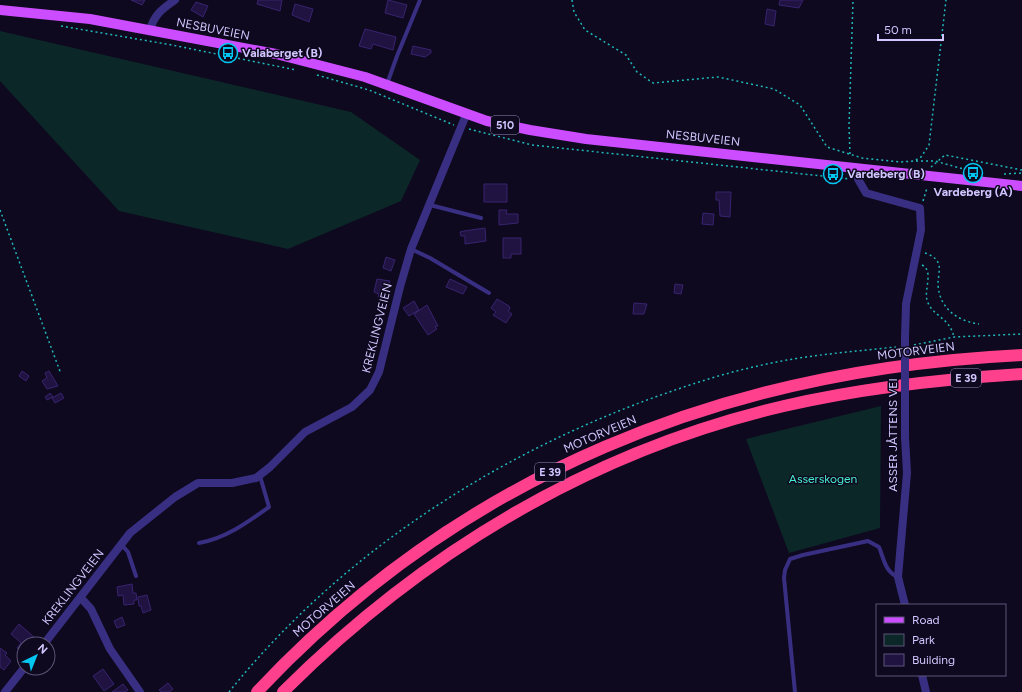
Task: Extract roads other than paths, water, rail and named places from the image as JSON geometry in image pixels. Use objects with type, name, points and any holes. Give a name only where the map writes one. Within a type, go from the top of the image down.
[{"type":"highway","name":"MOTORVEIEN","points":[[257,692],[336,616],[385,576],[436,539],[517,490],[601,448],[689,413],[780,388],[901,366],[1022,355]]},
{"type":"highway","name":"E 39","points":[[283,692],[348,630],[427,568],[472,537],[525,506],[611,464],[697,431],[784,406],[884,387],[946,379],[1022,374]]},
{"type":"main road","name":"NESBUVEIEN","points":[[0,10],[60,15],[150,30],[311,61],[387,85],[466,115],[505,125],[586,139],[1022,186]]},
{"type":"street","name":"NESBUVEIEN","points":[[150,30],[153,20],[158,13],[175,0]]},
{"type":"street","name":"KREKLINGVEIEN","points":[[50,636],[130,533],[193,485],[203,482],[242,482],[260,476],[305,432],[352,407],[375,383],[411,249],[466,115]]},
{"type":"street","name":"ASSER JÅTTENS VEI","points":[[858,169],[858,179],[866,193],[920,208],[922,218],[918,251],[906,304],[905,437],[907,473],[898,577],[905,604]]},
{"type":"street","points":[[81,598],[90,609],[110,649],[140,692]]},
{"type":"street","points":[[5,692],[18,676]]},
{"type":"street","points":[[922,676],[926,692]]},
{"type":"lane","points":[[387,85],[420,0]]},
{"type":"lane","points":[[430,204],[481,218]]},
{"type":"lane","points":[[411,249],[430,258],[489,293]]},
{"type":"lane","points":[[199,543],[216,539],[227,534],[270,507],[260,476]]},
{"type":"lane","name":"ASSER JÅTTENS VEI","points":[[795,692],[784,578],[785,570],[790,559],[868,541],[879,547],[887,569],[890,573],[898,577]]},
{"type":"lane","name":"KREKLINGVEIEN","points":[[120,544],[128,552],[136,576]]},
{"type":"place","name":"Valaberget (B)","points":[[228,53]]},
{"type":"place","name":"Vardeberg (A)","points":[[973,173]]},
{"type":"place","name":"Vardeberg (B)","points":[[833,174]]},
{"type":"park label","name":"Asserskogen","points":[[823,479]]}]
